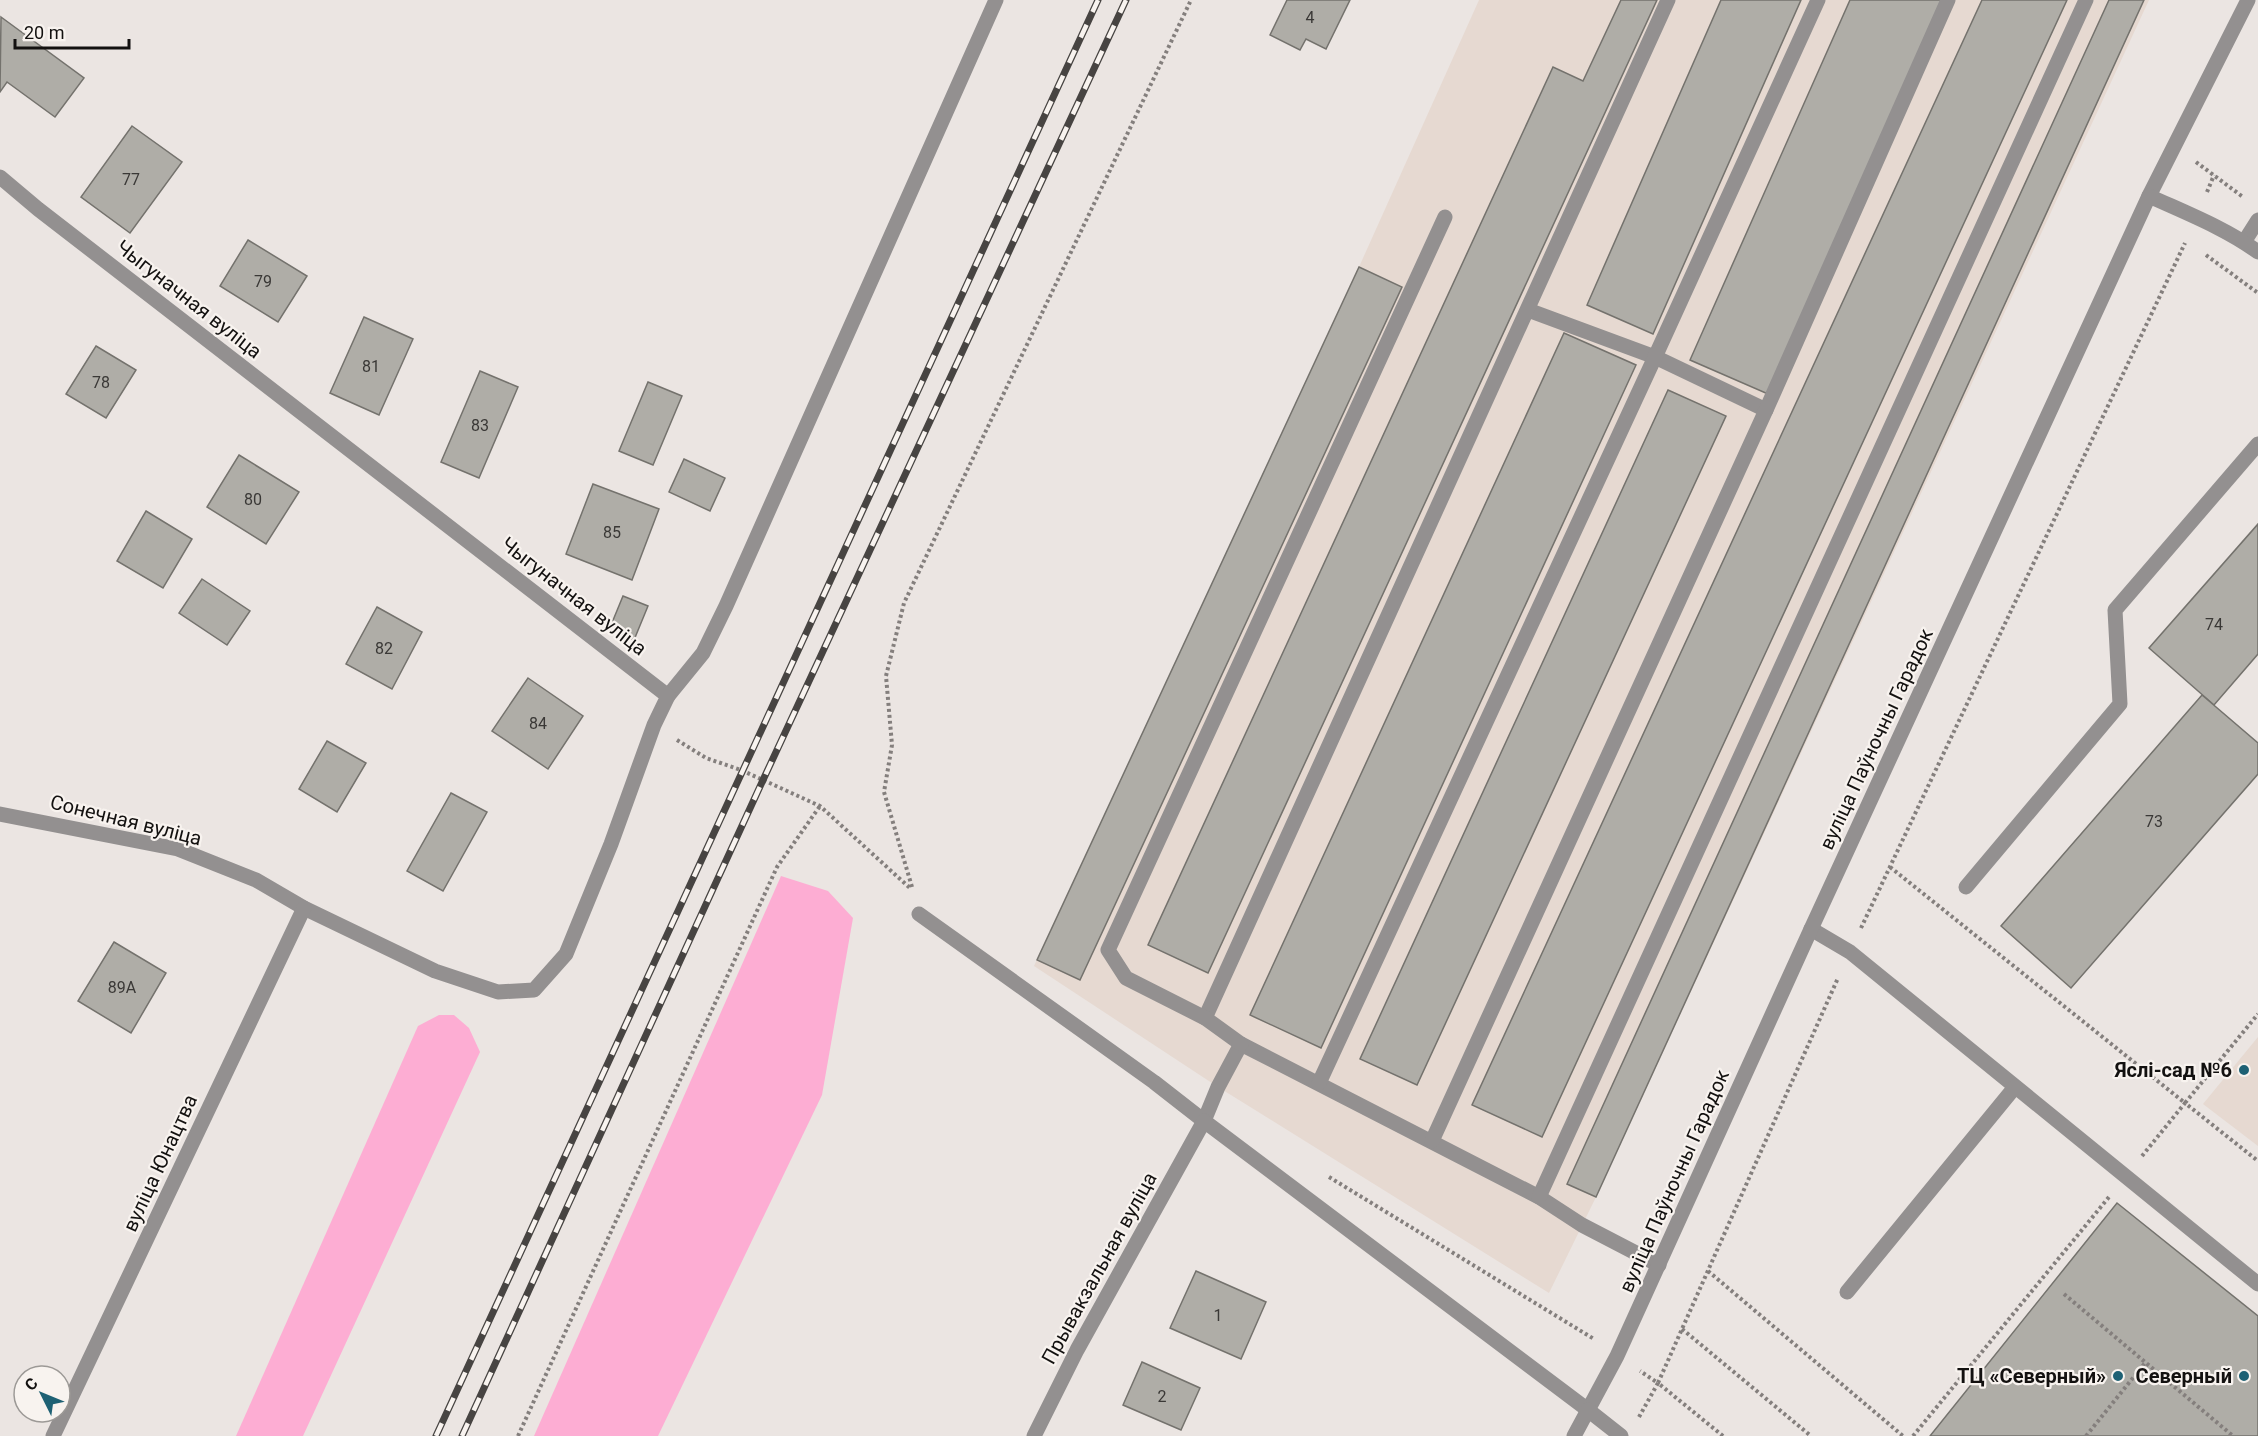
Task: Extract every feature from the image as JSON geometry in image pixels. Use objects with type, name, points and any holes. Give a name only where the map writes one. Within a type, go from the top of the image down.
[{"type":"street","points":[[304,908],[435,971],[498,992],[534,990],[566,954],[611,844],[654,725],[668,696],[704,653],[996,0]]},
{"type":"street","points":[[1205,1018],[1668,0]]},
{"type":"street","points":[[1319,1083],[1656,357],[1818,0]]},
{"type":"street","points":[[1432,1141],[1766,410],[1948,0]]},
{"type":"street","points":[[1539,1197],[2086,0]]},
{"type":"street","name":"вуліца Паўночны Гарадок","points":[[1574,1436],[1606,1380],[2149,196],[2248,0]]},
{"type":"street","name":"Чыгуначная вуліца","points":[[0,177],[668,696]]},
{"type":"street","points":[[2149,196],[2197,217],[2258,252]]},
{"type":"street","points":[[1445,217],[1108,950],[1126,978],[1205,1018],[1241,1044],[1539,1197],[1582,1225],[1659,1265]]},
{"type":"street","points":[[2244,242],[2258,219]]},
{"type":"street","points":[[1528,310],[1656,357],[1766,410]]},
{"type":"street","points":[[1966,887],[2120,704],[2115,610],[2258,444]]},
{"type":"street","name":"Сонечная вуліца","points":[[0,814],[178,849],[256,880],[304,908]]},
{"type":"street","name":"вуліца Юнацтва","points":[[53,1436],[304,908]]},
{"type":"street","points":[[919,914],[1154,1082],[1621,1436]]},
{"type":"street","points":[[1811,929],[1850,952],[2258,1284]]},
{"type":"street","name":"Прывакзальная вуліца","points":[[1034,1436],[1077,1350],[1204,1121],[1218,1087],[1241,1044]]},
{"type":"street","points":[[1847,1292],[2015,1087]]},
{"type":"path","points":[[654,725],[706,758],[741,770],[819,806],[913,891],[884,792],[892,745],[886,676],[904,603],[1191,0]]},
{"type":"path","points":[[2175,146],[2249,202]]},
{"type":"path","points":[[1638,1418],[1658,1383],[1850,952],[2186,241],[2195,248]]},
{"type":"path","points":[[2204,254],[2258,293]]},
{"type":"path","points":[[518,1436],[777,867],[819,806]]},
{"type":"path","points":[[1890,867],[2258,1161]]},
{"type":"path","points":[[1913,1436],[2258,1014]]},
{"type":"path","points":[[1708,1271],[1903,1436]]},
{"type":"path","points":[[2064,1294],[2233,1436]]},
{"type":"path","points":[[1682,1329],[1811,1436]]},
{"type":"path","points":[[2086,1436],[2145,1364]]},
{"type":"path","points":[[1658,1383],[1723,1436]]},
{"type":"shaded area","points":[[1479,0],[2149,0],[1596,1197],[1549,1293],[1218,1087],[1034,966],[1359,267]]},
{"type":"shaded area","points":[[781,876],[828,891],[853,918],[822,1095],[658,1436],[534,1436]]},
{"type":"shaded area","points":[[439,1015],[454,1015],[469,1028],[480,1052],[303,1436],[236,1436],[418,1026]]},
{"type":"shaded area","name":"Яслі-сад №6","points":[[2258,1037],[2258,1146],[2203,1104]]},
{"type":"building","points":[[1287,0],[1350,0],[1326,49],[1306,39],[1300,50],[1270,35]]},
{"type":"building","points":[[1621,0],[1657,0],[1208,973],[1148,945],[1553,67],[1583,81]]},
{"type":"building","points":[[1721,0],[1801,0],[1653,334],[1587,305]]},
{"type":"building","points":[[1850,0],[1942,0],[1768,394],[1690,360]]},
{"type":"building","points":[[1982,0],[2067,0],[1542,1137],[1472,1105]]},
{"type":"building","points":[[2109,0],[2144,0],[1596,1197],[1567,1184]]},
{"type":"building","points":[[1,17],[84,78],[55,117],[7,82],[0,92]]},
{"type":"building","points":[[132,126],[182,162],[130,233],[81,197]]},
{"type":"building","points":[[248,240],[307,276],[278,322],[220,286]]},
{"type":"building","points":[[1359,267],[1402,287],[1080,980],[1037,960]]},
{"type":"building","points":[[364,317],[413,339],[379,415],[330,393]]},
{"type":"building","points":[[1564,333],[1636,365],[1321,1048],[1250,1015]]},
{"type":"building","points":[[96,346],[136,370],[106,418],[66,394]]},
{"type":"building","points":[[480,371],[518,387],[479,478],[441,462]]},
{"type":"building","points":[[648,382],[682,396],[653,465],[619,451]]},
{"type":"building","points":[[1668,390],[1726,416],[1417,1085],[1360,1059]]},
{"type":"building","points":[[239,455],[299,492],[266,544],[207,507]]},
{"type":"building","points":[[684,459],[725,478],[710,511],[669,492]]},
{"type":"building","points":[[593,484],[659,509],[632,580],[566,554]]},
{"type":"building","points":[[146,511],[192,539],[163,588],[117,561]]},
{"type":"building","points":[[2258,524],[2258,654],[2214,705],[2149,648]]},
{"type":"building","points":[[202,579],[250,611],[227,645],[179,613]]},
{"type":"building","points":[[623,596],[648,606],[634,640],[609,630]]},
{"type":"building","points":[[377,607],[422,632],[392,689],[346,664]]},
{"type":"building","points":[[528,678],[583,716],[548,769],[492,731]]},
{"type":"building","points":[[2202,695],[2258,743],[2258,774],[2071,988],[2001,926]]},
{"type":"building","points":[[327,741],[366,763],[337,812],[299,789]]},
{"type":"building","points":[[451,793],[487,812],[443,891],[407,871]]},
{"type":"building","points":[[114,942],[166,973],[131,1033],[78,1001]]},
{"type":"building","name":"ТЦ «Северный»","points":[[2117,1203],[2258,1316],[2258,1436],[1930,1436]]},
{"type":"building","points":[[1196,1271],[1266,1302],[1241,1359],[1170,1328]]},
{"type":"building","points":[[1142,1362],[1200,1388],[1181,1430],[1123,1405]]},
{"type":"railway","points":[[436,1436],[1098,0]]},
{"type":"railway","points":[[462,1436],[763,780],[1126,0]]},
{"type":"place","name":"Яслі-сад №6","points":[[2244,1070]]},
{"type":"place","name":"ТЦ «Северный»","points":[[2118,1376]]},
{"type":"place","name":"Северный","points":[[2244,1376]]}]
